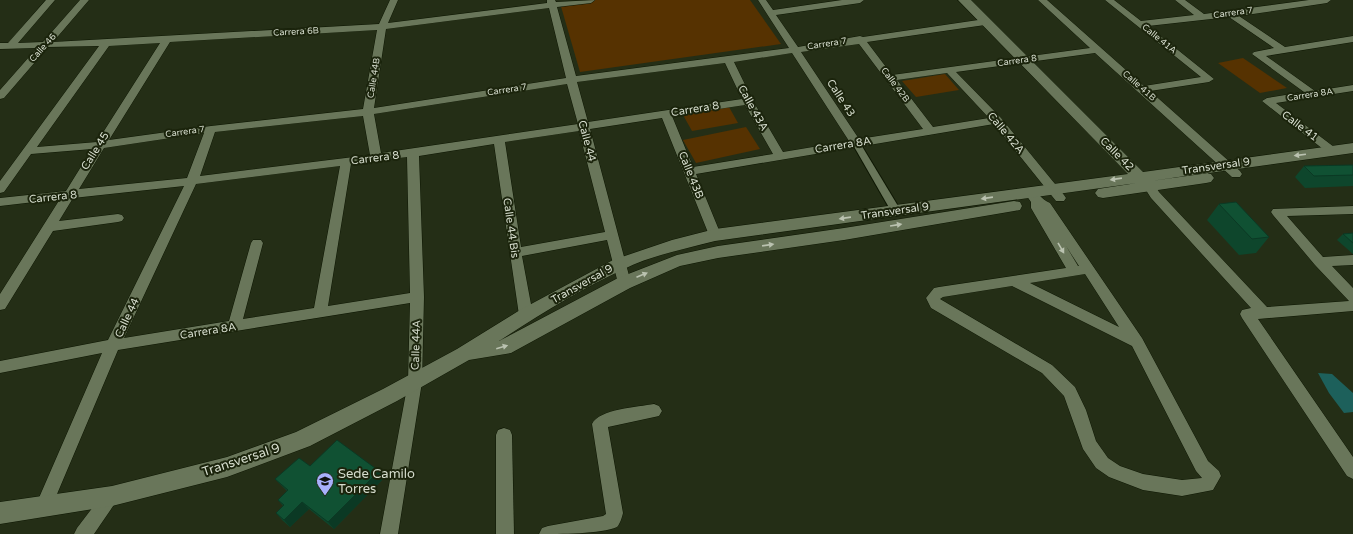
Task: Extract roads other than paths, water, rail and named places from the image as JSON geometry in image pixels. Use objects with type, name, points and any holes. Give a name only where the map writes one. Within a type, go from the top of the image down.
[{"type":"street","points":[[10,45],[51,0]]},
{"type":"street","name":"Calle 46","points":[[0,96],[85,0]]},
{"type":"street","name":"Calle 44B","points":[[376,157],[368,112],[382,27],[394,0]]},
{"type":"street","name":"Carrera 6B","points":[[0,46],[106,43],[382,27],[551,2],[591,0]]},
{"type":"street","name":"Calle 43","points":[[762,0],[856,143],[896,211]]},
{"type":"street","points":[[771,13],[860,0]]},
{"type":"street","name":"Calle 42","points":[[964,0],[1144,182],[1264,313]]},
{"type":"street","name":"Calle 41B","points":[[1042,0],[1231,169]]},
{"type":"street","name":"Calle 41A","points":[[1109,0],[1209,79],[1143,89]]},
{"type":"street","points":[[1179,0],[1203,18]]},
{"type":"street","name":"Carrera 7","points":[[1140,24],[1203,18],[1327,0]]},
{"type":"street","name":"Calle 44","points":[[551,2],[624,282]]},
{"type":"street","points":[[1231,14],[1283,50]]},
{"type":"street","name":"Carrera 7","points":[[27,151],[99,145],[211,129],[368,112],[571,80],[728,60],[860,39],[985,22]]},
{"type":"street","name":"Calle 45","points":[[0,304],[67,195],[167,39]]},
{"type":"street","name":"Calle 42B","points":[[860,39],[930,131]]},
{"type":"street","points":[[1313,94],[1257,54],[1353,39]]},
{"type":"street","points":[[0,189],[106,43]]},
{"type":"street","name":"Carrera 8","points":[[890,78],[1097,50]]},
{"type":"street","name":"Calle 43A","points":[[728,60],[748,101],[780,156]]},
{"type":"street","name":"Calle 42A","points":[[949,70],[997,120],[1056,193]]},
{"type":"street","name":"Carrera 8A","points":[[1267,101],[1353,88]]},
{"type":"street","name":"Carrera 8","points":[[0,202],[192,181],[413,153],[499,141],[748,101]]},
{"type":"street","name":"Calle 41","points":[[1267,101],[1332,150]]},
{"type":"street","name":"Calle 43B","points":[[666,114],[715,235]]},
{"type":"street","name":"Carrera 8A","points":[[690,172],[997,120]]},
{"type":"street","name":"Calle 44","points":[[43,507],[113,345],[192,181],[211,129]]},
{"type":"street","name":"Calle 44 Bis","points":[[499,141],[515,253],[526,315]]},
{"type":"street","name":"Transversal 9","points":[[464,354],[504,348],[624,282],[677,261],[718,252],[844,234],[1056,193],[1231,169],[1332,150],[1353,148]]},
{"type":"street","name":"Calle 44A","points":[[389,534],[414,382],[417,297],[413,153]]},
{"type":"street","name":"Transversal 9","points":[[1231,169],[1353,160]]},
{"type":"street","points":[[320,313],[346,162]]},
{"type":"street","points":[[1033,197],[1037,208],[1056,229],[1081,270],[1136,342],[1202,466],[1213,476],[1207,485],[1182,488],[1159,485],[1143,482],[1115,472],[1102,463],[1089,444],[1078,410],[1070,392],[1047,369],[936,304],[933,298],[939,292],[1081,270]]},
{"type":"street","name":"Transversal 9","points":[[0,513],[112,496],[227,467],[303,439],[414,382],[464,354],[526,315],[619,264],[672,246],[715,235],[896,211],[1033,197]]},
{"type":"street","points":[[1353,210],[1277,212],[1320,262],[1353,297]]},
{"type":"street","points":[[48,227],[118,218]]},
{"type":"street","points":[[515,253],[612,235]]},
{"type":"street","points":[[234,328],[257,243]]},
{"type":"street","points":[[1320,262],[1353,260]]},
{"type":"street","points":[[1014,281],[1136,342]]},
{"type":"street","name":"Carrera 8A","points":[[0,367],[113,345],[234,328],[417,297]]},
{"type":"street","points":[[1353,306],[1247,314],[1353,471]]},
{"type":"street","points":[[548,534],[606,524],[612,520],[615,513],[600,424],[606,420],[654,411]]},
{"type":"street","points":[[504,436],[505,534]]},
{"type":"street","points":[[83,534],[112,496]]},
{"type":"water","points":[[1318,373],[1332,374],[1353,393],[1353,412],[1344,413],[1329,393]]},
{"type":"place","name":"Sede Camilo Torres","points":[[325,496]]}]
